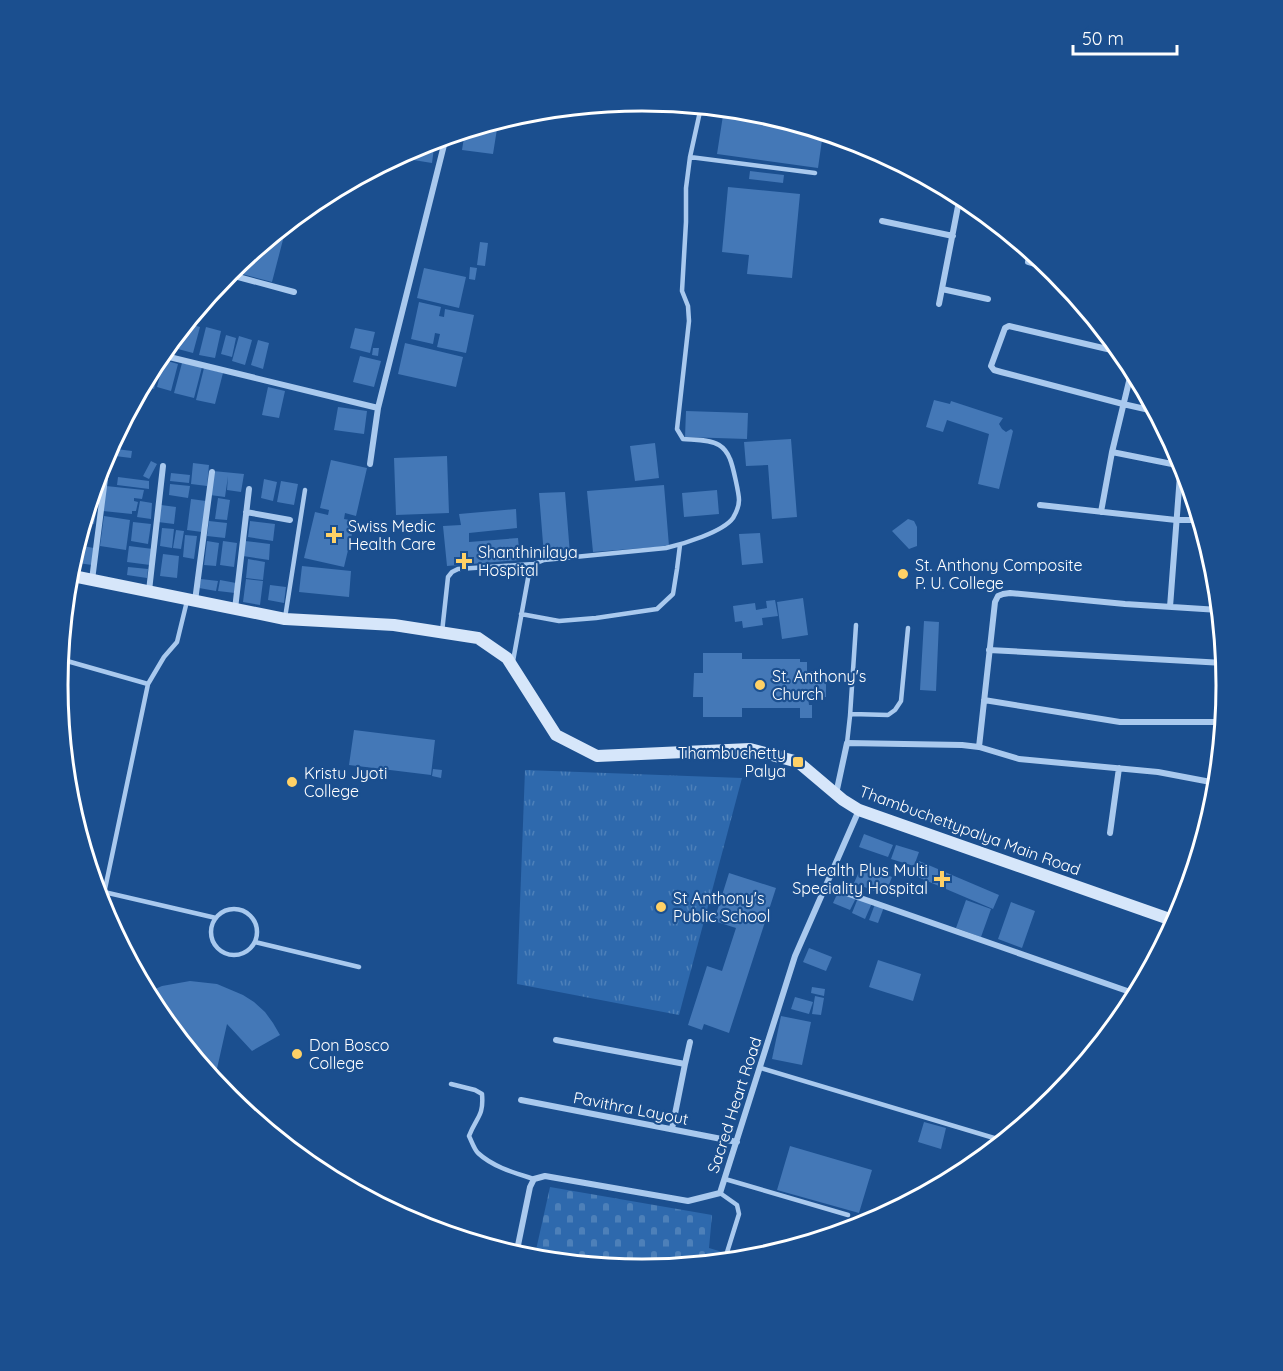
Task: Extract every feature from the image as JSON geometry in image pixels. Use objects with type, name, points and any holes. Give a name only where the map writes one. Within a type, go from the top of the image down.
[{"type":"main road","name":"Thambuchettypalya Main Road","points":[[78,577],[285,619],[394,626],[478,638],[507,658],[555,735],[597,756],[750,749],[798,762],[859,810],[1166,918]]},
{"type":"street","points":[[370,464],[378,408],[443,147]]},
{"type":"street","points":[[939,304],[958,207]]},
{"type":"street","points":[[882,221],[953,236]]},
{"type":"street","points":[[239,277],[294,292]]},
{"type":"street","points":[[942,289],[988,299]]},
{"type":"street","points":[[1106,349],[1009,326],[1005,328],[991,366],[1000,372],[1144,409]]},
{"type":"street","points":[[171,358],[378,408]]},
{"type":"street","points":[[1101,512],[1129,382]]},
{"type":"street","points":[[1112,452],[1171,463]]},
{"type":"street","points":[[149,591],[163,466]]},
{"type":"street","points":[[191,600],[212,472]]},
{"type":"street","points":[[92,580],[104,485]]},
{"type":"street","points":[[1170,607],[1180,487]]},
{"type":"street","points":[[235,609],[249,489]]},
{"type":"street","points":[[1040,505],[1191,520]]},
{"type":"street","points":[[246,512],[290,520]]},
{"type":"street","points":[[979,747],[995,602],[998,596],[1017,594],[1211,609]]},
{"type":"street","points":[[989,650],[1215,662]]},
{"type":"street","points":[[984,700],[1120,722],[1214,722]]},
{"type":"street","points":[[836,794],[847,743],[962,745],[979,747],[1019,759],[1158,772],[1207,781]]},
{"type":"street","points":[[1110,833],[1119,768]]},
{"type":"street","name":"Sacred Heart Road","points":[[534,1179],[545,1176],[688,1201],[720,1193],[795,956],[859,810]]},
{"type":"street","points":[[826,886],[1127,991]]},
{"type":"street","points":[[556,1040],[685,1064]]},
{"type":"street","points":[[672,1130],[690,1042]]},
{"type":"street","name":"Pavithra Layout","points":[[521,1100],[737,1142]]},
{"type":"street","points":[[518,1245],[530,1187],[534,1179]]},
{"type":"lane","points":[[442,632],[448,577],[458,569],[534,564],[544,560],[680,545],[725,526],[738,509],[739,500],[730,458],[725,450],[709,441],[683,439],[677,429],[689,321],[688,306],[682,291],[686,188],[699,115]]},
{"type":"lane","points":[[690,157],[815,173]]},
{"type":"lane","points":[[285,619],[305,490]]},
{"type":"lane","points":[[521,614],[559,621],[657,609],[673,594],[680,545]]},
{"type":"lane","points":[[512,666],[528,573],[534,564]]},
{"type":"lane","points":[[105,888],[148,684],[164,657],[177,642],[191,600]]},
{"type":"lane","points":[[847,743],[856,625]]},
{"type":"lane","points":[[850,716],[852,714],[888,714],[898,706],[901,701],[909,628]]},
{"type":"lane","points":[[69,661],[148,684]]},
{"type":"lane","points":[[106,893],[216,918]]},
{"type":"lane","points":[[229,910],[243,911],[254,921],[257,935],[255,942],[251,948],[237,955],[222,952],[213,940],[212,924],[222,913],[229,910]]},
{"type":"lane","points":[[255,942],[359,967]]},
{"type":"lane","points":[[761,1068],[994,1138]]},
{"type":"lane","points":[[452,1084],[482,1094],[481,1114],[469,1136],[477,1152],[505,1169],[534,1179]]},
{"type":"lane","points":[[725,1179],[848,1215]]},
{"type":"lane","points":[[720,1193],[737,1205],[739,1214],[727,1253]]},
{"type":"green space","points":[[525,770],[742,778],[679,1015],[517,984]]},
{"type":"green space","points":[[550,1187],[712,1215],[709,1248],[722,1252],[716,1255],[642,1260],[567,1255],[536,1249]]},
{"type":"building","points":[[723,117],[790,131],[822,141],[818,168],[717,154]]},
{"type":"building","points":[[497,130],[493,154],[462,150],[464,140]]},
{"type":"building","points":[[434,151],[432,163],[412,160]]},
{"type":"building","points":[[750,171],[784,175],[783,183],[749,179]]},
{"type":"building","points":[[728,187],[800,194],[792,278],[747,274],[749,255],[722,252]]},
{"type":"building","points":[[284,237],[272,282],[242,274]]},
{"type":"building","points":[[480,242],[488,243],[485,266],[477,265]]},
{"type":"building","points":[[470,267],[477,268],[475,280],[469,279]]},
{"type":"building","points":[[424,268],[466,277],[459,308],[417,298]]},
{"type":"building","points":[[419,302],[441,307],[439,316],[444,317],[445,309],[474,315],[466,353],[437,347],[440,334],[435,333],[433,344],[411,339]]},
{"type":"building","points":[[195,325],[200,327],[193,353],[178,349]]},
{"type":"building","points":[[206,327],[221,331],[215,358],[199,355]]},
{"type":"building","points":[[355,328],[375,332],[370,353],[350,348]]},
{"type":"building","points":[[226,335],[236,338],[232,357],[221,354]]},
{"type":"building","points":[[239,336],[252,340],[245,365],[232,361]]},
{"type":"building","points":[[258,340],[269,343],[263,369],[251,365]]},
{"type":"building","points":[[405,343],[463,357],[456,387],[398,374]]},
{"type":"building","points":[[373,348],[379,348],[378,356],[372,355]]},
{"type":"building","points":[[360,356],[381,361],[374,387],[353,382]]},
{"type":"building","points":[[168,361],[178,364],[171,391],[157,387],[161,372]]},
{"type":"building","points":[[182,363],[202,367],[194,398],[174,393]]},
{"type":"building","points":[[204,368],[223,373],[215,404],[196,400]]},
{"type":"building","points":[[268,387],[285,391],[279,418],[262,415]]},
{"type":"building","points":[[934,400],[950,404],[951,401],[1003,418],[999,424],[1002,429],[1006,432],[1011,429],[1013,431],[999,489],[978,484],[989,434],[947,420],[943,432],[926,427]]},
{"type":"building","points":[[338,407],[367,411],[364,434],[334,430]]},
{"type":"building","points":[[686,411],[748,413],[747,439],[685,437]]},
{"type":"building","points":[[791,439],[797,517],[772,519],[768,465],[746,466],[744,442]]},
{"type":"building","points":[[655,443],[659,478],[635,481],[630,446]]},
{"type":"building","points":[[119,449],[132,451],[131,458],[116,456]]},
{"type":"building","points":[[447,456],[449,513],[396,515],[394,458]]},
{"type":"building","points":[[331,460],[367,468],[356,516],[345,513],[344,519],[355,521],[344,567],[304,558],[315,512],[328,515],[329,510],[320,508]]},
{"type":"building","points":[[151,461],[157,464],[149,479],[143,476]]},
{"type":"building","points":[[193,463],[209,465],[207,486],[191,484]]},
{"type":"building","points":[[213,471],[244,474],[241,492],[227,490],[228,476],[225,497],[210,495]]},
{"type":"building","points":[[171,473],[190,475],[189,483],[170,481]]},
{"type":"building","points":[[118,477],[149,481],[149,489],[117,485]]},
{"type":"building","points":[[264,479],[277,482],[273,501],[261,498]]},
{"type":"building","points":[[281,481],[298,484],[294,505],[277,502]]},
{"type":"building","points":[[170,484],[190,486],[188,498],[169,495]]},
{"type":"building","points":[[664,485],[669,546],[593,552],[587,491]]},
{"type":"building","points":[[106,486],[144,490],[142,499],[134,498],[134,501],[138,502],[136,511],[132,511],[132,514],[103,511]]},
{"type":"building","points":[[717,490],[719,514],[684,517],[682,493]]},
{"type":"building","points":[[565,492],[570,554],[544,556],[539,493]]},
{"type":"building","points":[[218,498],[230,500],[227,520],[215,519]]},
{"type":"building","points":[[191,499],[206,501],[202,532],[187,530]]},
{"type":"building","points":[[140,501],[152,503],[151,519],[137,517]]},
{"type":"building","points":[[161,505],[176,507],[174,524],[158,522]]},
{"type":"building","points":[[97,508],[94,524],[91,523]]},
{"type":"building","points":[[516,509],[517,528],[469,533],[469,542],[518,538],[520,560],[447,566],[443,526],[461,525],[459,514]]},
{"type":"building","points":[[104,516],[130,520],[126,550],[100,546]]},
{"type":"building","points":[[908,519],[914,521],[917,527],[917,546],[909,549],[892,531]]},
{"type":"building","points":[[209,521],[227,523],[225,538],[207,536]]},
{"type":"building","points":[[250,521],[275,524],[273,541],[248,537]]},
{"type":"building","points":[[133,522],[151,524],[148,544],[131,541]]},
{"type":"building","points":[[162,528],[174,529],[172,548],[160,546]]},
{"type":"building","points":[[176,530],[184,531],[181,549],[173,548]]},
{"type":"building","points":[[760,533],[763,563],[742,565],[739,534]]},
{"type":"building","points":[[185,535],[197,536],[194,559],[183,557]]},
{"type":"building","points":[[207,541],[219,543],[216,566],[204,565]]},
{"type":"building","points":[[223,541],[237,543],[234,567],[220,565]]},
{"type":"building","points":[[245,541],[270,544],[269,560],[243,556]]},
{"type":"building","points":[[85,546],[94,548],[92,565],[81,563]]},
{"type":"building","points":[[129,546],[153,549],[150,565],[127,562]]},
{"type":"building","points":[[163,554],[179,556],[177,578],[160,576]]},
{"type":"building","points":[[248,559],[265,562],[263,580],[246,578]]},
{"type":"building","points":[[302,566],[351,571],[349,597],[299,592]]},
{"type":"building","points":[[128,567],[148,569],[147,578],[127,575]]},
{"type":"building","points":[[201,579],[218,581],[216,591],[199,588]]},
{"type":"building","points":[[246,579],[263,581],[260,605],[243,602]]},
{"type":"building","points":[[220,580],[236,583],[235,593],[218,591]]},
{"type":"building","points":[[270,585],[286,587],[284,603],[268,600]]},
{"type":"building","points":[[803,598],[808,635],[782,639],[777,602]]},
{"type":"building","points":[[775,600],[778,616],[762,618],[763,625],[743,628],[742,621],[735,622],[733,606],[755,603],[756,610],[767,608],[766,601]]},
{"type":"building","points":[[924,621],[939,622],[936,691],[920,690]]},
{"type":"building","name":"St. Anthony's Church","points":[[703,653],[742,653],[742,659],[800,659],[800,662],[807,662],[807,671],[826,671],[826,697],[808,697],[809,705],[812,705],[812,718],[800,718],[800,708],[742,708],[742,717],[703,717],[703,697],[693,697],[694,673],[703,673]]},
{"type":"building","points":[[354,730],[435,740],[431,775],[349,765]]},
{"type":"building","points":[[433,769],[442,770],[441,778],[432,776]]},
{"type":"building","points":[[864,834],[893,845],[888,857],[859,847]]},
{"type":"building","points":[[896,845],[919,852],[914,866],[891,859]]},
{"type":"building","points":[[919,861],[999,895],[993,909],[913,875]]},
{"type":"building","points":[[862,865],[892,877],[885,895],[854,883]]},
{"type":"building","points":[[729,873],[776,888],[729,1033],[704,1024],[702,1030],[688,1025],[707,966],[722,971],[736,928],[714,921]]},
{"type":"building","points":[[839,890],[856,898],[850,910],[833,903]]},
{"type":"building","points":[[858,898],[872,903],[865,919],[852,913]]},
{"type":"building","points":[[966,900],[991,909],[981,937],[956,928]]},
{"type":"building","points":[[1011,902],[1035,911],[1022,948],[998,939]]},
{"type":"building","points":[[875,904],[884,907],[878,923],[869,920]]},
{"type":"building","points":[[809,948],[832,957],[826,971],[803,962]]},
{"type":"building","points":[[878,960],[921,974],[913,1001],[869,987]]},
{"type":"building","points":[[190,981],[217,984],[254,1002],[265,1012],[280,1035],[252,1051],[227,1024],[217,1071],[186,1035],[164,1004],[155,989]]},
{"type":"building","points":[[812,987],[825,989],[824,996],[811,993]]},
{"type":"building","points":[[815,996],[824,998],[821,1015],[812,1014]]},
{"type":"building","points":[[795,997],[813,1002],[809,1014],[791,1009]]},
{"type":"building","points":[[781,1016],[811,1022],[802,1065],[772,1059]]},
{"type":"building","points":[[924,1122],[946,1128],[941,1149],[918,1142]]},
{"type":"building","points":[[790,1146],[872,1170],[859,1213],[777,1190]]},
{"type":"place","name":"Swiss Medic Health Care","points":[[334,535]]},
{"type":"place","name":"Shanthinilaya Hospital","points":[[464,561]]},
{"type":"place","name":"St. Anthony Composite P. U. College","points":[[903,574]]},
{"type":"place","name":"St. Anthony's Church","points":[[760,685]]},
{"type":"place","name":"Thambuchetty Palya","points":[[798,762]]},
{"type":"place","name":"Kristu Jyoti College","points":[[292,782]]},
{"type":"place","name":"Health Plus Multi Speciality Hospital","points":[[942,879]]},
{"type":"place","name":"St Anthony's Public School","points":[[661,907]]},
{"type":"place","name":"Don Bosco College","points":[[297,1054]]}]
